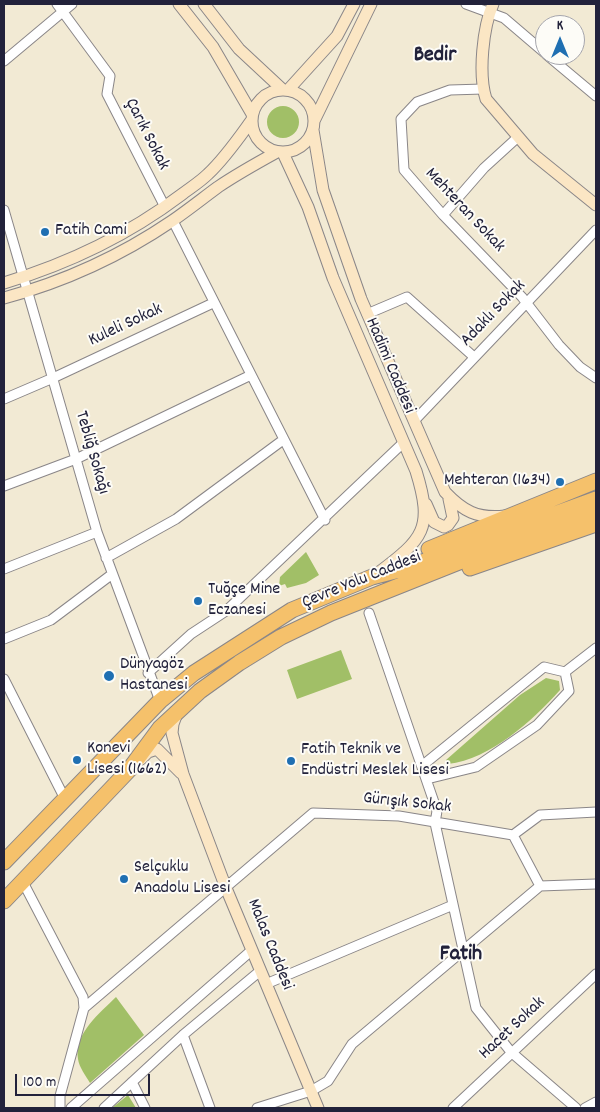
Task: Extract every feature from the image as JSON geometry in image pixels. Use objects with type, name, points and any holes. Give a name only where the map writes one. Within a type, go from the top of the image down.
[{"type":"highway","points":[[372,577],[411,556],[596,481]]},
{"type":"highway","points":[[508,537],[596,499]]},
{"type":"highway","points":[[508,537],[596,512]]},
{"type":"highway","points":[[380,593],[444,577],[596,524]]},
{"type":"highway","name":"Çevre Yolu Caddesi","points":[[4,862],[64,797],[160,701],[194,673],[292,610],[372,577],[508,537]]},
{"type":"highway","name":"Çevre Yolu Caddesi","points":[[4,901],[129,770],[160,728],[179,709],[239,663],[308,623],[508,537]]},
{"type":"main road","points":[[179,4],[213,47],[252,117],[255,137],[261,144],[280,153]]},
{"type":"main road","points":[[204,4],[239,49],[285,90],[296,93],[310,104],[314,126]]},
{"type":"main road","points":[[4,282],[23,277],[77,256],[128,230],[165,207],[207,176],[229,151],[252,117],[256,104],[263,96],[285,90],[337,36],[354,4]]},
{"type":"main road","points":[[4,298],[28,292],[81,271],[135,244],[173,220],[220,186],[280,153],[293,151],[303,146],[371,4]]},
{"type":"main road","points":[[491,8],[484,45],[483,89],[486,99],[533,154],[596,205]]},
{"type":"main road","name":"Hadimi Caddesi","points":[[314,126],[323,190],[367,314],[445,492],[466,511],[491,516],[512,515]]},
{"type":"main road","name":"Hadimi Caddesi","points":[[280,153],[308,207],[333,278],[416,470],[424,500],[423,519],[416,541],[372,577]]},
{"type":"main road","points":[[424,500],[434,522],[440,526],[448,525],[452,522],[454,512],[445,492]]},
{"type":"main road","name":"Malas Caddesi","points":[[179,709],[173,724],[172,733],[183,774],[229,885],[260,971],[318,1108]]},
{"type":"main road","points":[[129,770],[148,752],[157,749],[183,774]]},
{"type":"street","name":"Çarık Sokak","points":[[57,4],[110,76],[107,94],[165,207]]},
{"type":"street","points":[[4,61],[72,4]]},
{"type":"street","points":[[466,4],[491,8],[535,45]]},
{"type":"street","points":[[559,65],[596,96]]},
{"type":"street","name":"Mehteran Sokak","points":[[483,89],[450,90],[417,102],[401,119],[404,170],[442,215],[527,304],[559,345],[580,367],[596,378]]},
{"type":"street","points":[[442,215],[484,168],[518,137]]},
{"type":"street","name":"Tebliğ Sokağı","points":[[4,210],[97,532],[111,575],[160,701]]},
{"type":"street","points":[[173,220],[324,520]]},
{"type":"street","name":"Adaklı Sokak","points":[[415,420],[596,230]]},
{"type":"street","points":[[367,314],[407,297],[474,358]]},
{"type":"street","name":"Kuleli Sokak","points":[[4,399],[214,303]]},
{"type":"street","points":[[4,486],[76,459],[251,375]]},
{"type":"street","points":[[106,558],[176,520],[283,440]]},
{"type":"street","points":[[148,673],[191,634],[226,612],[403,443]]},
{"type":"street","points":[[4,569],[97,532]]},
{"type":"street","points":[[4,639],[51,620],[111,575]]},
{"type":"street","points":[[369,613],[437,811],[435,823],[476,1008],[512,1052],[576,1108]]},
{"type":"street","points":[[565,672],[596,648]]},
{"type":"street","points":[[422,765],[544,667],[565,672]]},
{"type":"street","points":[[427,779],[476,767],[537,725],[569,691],[565,672]]},
{"type":"street","points":[[4,679],[64,797]]},
{"type":"street","points":[[540,886],[513,835],[540,815],[596,812]]},
{"type":"street","name":"Gürışık Sokak","points":[[84,1008],[313,813],[399,816],[513,835]]},
{"type":"street","points":[[24,879],[25,886],[83,997],[84,1008],[60,1096],[60,1108]]},
{"type":"street","points":[[257,1108],[311,1091],[328,1081],[352,1044],[540,886],[596,884]]},
{"type":"street","points":[[266,984],[453,905]]},
{"type":"street","points":[[71,1108],[252,950]]},
{"type":"street","points":[[104,1108],[183,1035],[260,971]]},
{"type":"street","name":"Hacet Sokak","points":[[453,1108],[596,974]]},
{"type":"street","points":[[183,1035],[210,1108]]},
{"type":"street","points":[[132,1082],[146,1108]]},
{"type":"street","points":[[585,1108],[596,1104]]},
{"type":"green space","points":[[283,106],[289,107],[294,111],[298,116],[298,128],[294,133],[289,137],[283,138],[277,137],[272,133],[268,128],[267,122],[268,116],[272,111],[277,107]]},
{"type":"green space","points":[[306,552],[319,575],[306,583],[287,588],[285,584],[279,586],[280,577]]},
{"type":"green space","points":[[341,650],[352,679],[297,699],[287,670]]},
{"type":"green space","points":[[546,678],[559,681],[560,690],[524,726],[495,747],[480,755],[448,764],[446,760],[520,695]]},
{"type":"green space","points":[[116,997],[144,1035],[90,1083],[78,1059],[80,1041],[90,1024]]},
{"type":"green space","points":[[128,1095],[136,1108],[112,1108]]},
{"type":"place","name":"Fatih Cami","points":[[45,232]]},
{"type":"place","name":"Mehteran (1634)","points":[[560,482]]},
{"type":"place","name":"Tuğçe Mine Eczanesi","points":[[198,601]]},
{"type":"place","name":"Dünyagöz Hastanesi","points":[[109,676]]},
{"type":"place","name":"Konevi Lisesi (1662)","points":[[77,760]]},
{"type":"place","name":"Fatih Teknik ve Endüstri Meslek Lisesi","points":[[291,761]]},
{"type":"place","name":"Selçuklu Anadolu Lisesi","points":[[124,879]]},
{"type":"district","name":"Bedir","points":[[435,57]]},
{"type":"district","name":"Fatih","points":[[461,956]]}]
